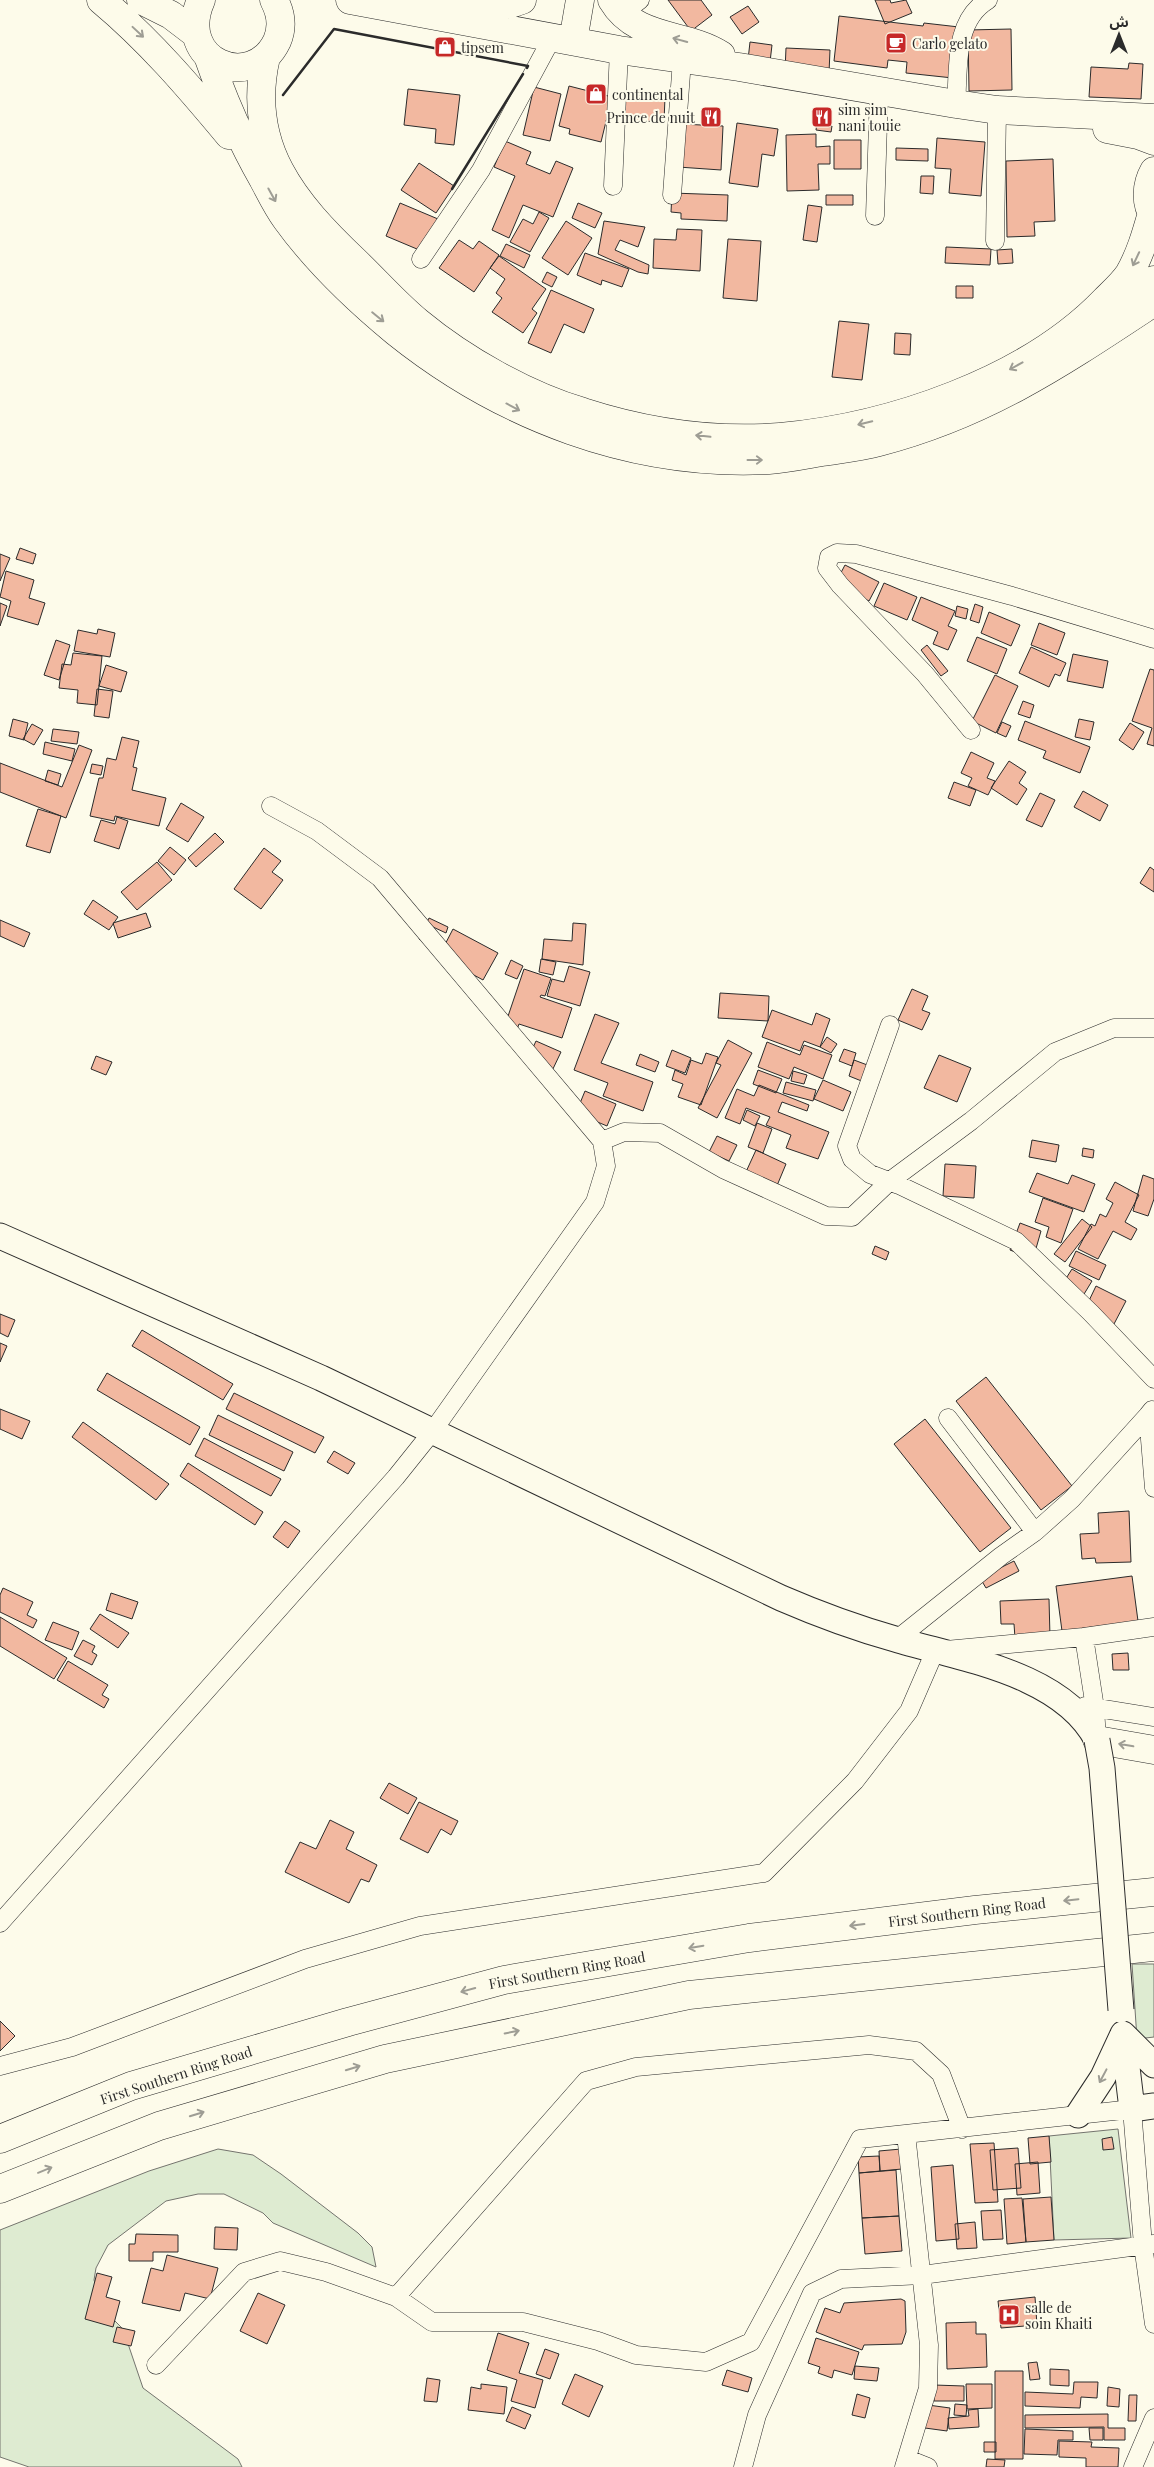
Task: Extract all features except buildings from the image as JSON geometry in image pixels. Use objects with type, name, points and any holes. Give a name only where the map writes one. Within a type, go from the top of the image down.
[{"type":"highway","points":[[101,0],[144,38],[171,66],[258,170]]},
{"type":"highway","points":[[140,0],[171,15],[218,63],[243,67],[266,57]]},
{"type":"highway","points":[[201,0],[195,14],[202,45],[230,117],[284,216],[302,240],[367,308],[428,358],[462,380],[528,415],[609,443],[661,456],[716,460],[771,460],[877,443],[929,428],[990,403],[1049,371],[1154,302]]},
{"type":"highway","points":[[274,0],[281,24],[277,42],[266,57],[260,79],[261,123],[266,141],[284,177],[297,197],[345,252],[418,322],[461,353],[524,389],[580,412],[640,428],[710,436],[788,436],[850,426],[894,416],[938,401],[998,376],[1046,349],[1092,314],[1128,276],[1143,244],[1153,215],[1148,200],[1148,186],[1154,172]]},
{"type":"highway","points":[[351,0],[619,50],[739,67],[956,104],[997,110],[1154,118]]},
{"type":"highway","points":[[399,10],[422,1],[495,6],[507,5],[522,0]]},
{"type":"highway","points":[[563,39],[580,0]]},
{"type":"highway","points":[[625,5],[650,32],[715,51],[739,67]]},
{"type":"highway","points":[[1076,115],[1104,128],[1138,135],[1154,141]]},
{"type":"highway","points":[[1049,371],[1154,280]]},
{"type":"highway","points":[[1097,1740],[1154,1750]]},
{"type":"highway","name":"First Southern Ring Road","points":[[0,2139],[131,2086],[348,2022],[504,1980],[749,1938],[975,1910],[1154,1892]]},
{"type":"highway","points":[[0,2189],[158,2126],[385,2059],[660,2000],[689,1994],[1154,1947]]},
{"type":"main road","points":[[0,1236],[321,1378],[781,1598],[814,1612],[896,1640],[1018,1675],[1065,1703],[1085,1720],[1097,1740],[1102,1768],[1122,2022],[1143,2108]]},
{"type":"main road","points":[[1122,2022],[1154,2065]]},
{"type":"main road","points":[[1078,2115],[1103,2077],[1122,2022]]},
{"type":"street","points":[[956,104],[962,33],[969,18],[981,4],[988,0]]},
{"type":"street","points":[[421,259],[481,170],[563,39]]},
{"type":"street","points":[[613,186],[619,50]]},
{"type":"street","points":[[672,195],[682,60]]},
{"type":"street","points":[[875,216],[879,92]]},
{"type":"street","points":[[995,241],[997,110]]},
{"type":"street","points":[[970,730],[925,674],[840,585],[827,568],[829,557],[837,553],[856,554],[1012,596],[1154,639]]},
{"type":"street","points":[[0,1923],[396,1477],[432,1432],[595,1202],[606,1166],[602,1142],[380,878],[317,831],[271,806]]},
{"type":"street","points":[[890,1025],[848,1146],[852,1159],[870,1174],[890,1181],[1016,1241],[1091,1313],[1154,1379]]},
{"type":"street","points":[[602,1142],[624,1132],[660,1133],[722,1169],[826,1216],[852,1217],[890,1181],[971,1121],[1055,1052],[1114,1028],[1154,1028]]},
{"type":"street","points":[[1151,1411],[1154,1488]]},
{"type":"street","points":[[896,1640],[1001,1556],[1035,1532],[1072,1499],[1151,1411]]},
{"type":"street","points":[[948,1418],[1035,1532]]},
{"type":"street","points":[[0,2066],[72,2047],[305,1959],[420,1926],[764,1873],[855,1781],[909,1711],[935,1651],[1084,1637],[1154,1627]]},
{"type":"street","points":[[1084,1637],[1095,1708],[1097,1740]]},
{"type":"street","points":[[1065,1703],[1154,1717]]},
{"type":"street","points":[[396,2297],[586,2081],[636,2067],[868,2045],[916,2052],[941,2074],[962,2129]]},
{"type":"street","points":[[156,2364],[244,2272],[280,2261],[326,2272],[396,2297],[432,2322],[522,2322],[598,2341],[636,2355],[706,2362],[751,2342],[860,2139],[1143,2108],[1154,2324]]},
{"type":"street","points":[[906,2134],[929,2345],[928,2388],[906,2463],[928,2467]]},
{"type":"street","points":[[743,2467],[757,2415],[812,2293],[841,2279],[922,2276],[1149,2244]]},
{"type":"street","points":[[1133,2467],[1154,2418]]},
{"type":"green space","points":[[1132,1964],[1154,1964],[1154,2037],[1137,2039]]},
{"type":"green space","points":[[1118,2129],[1131,2238],[1054,2240],[1049,2136]]},
{"type":"green space","points":[[218,2149],[253,2155],[281,2174],[358,2233],[372,2247],[376,2267],[273,2223],[263,2213],[224,2194],[198,2194],[166,2201],[108,2245],[96,2268],[94,2280],[105,2311],[123,2329],[143,2388],[238,2459],[242,2467],[29,2467],[0,2457],[0,2230],[149,2171]]},
{"type":"wall","points":[[283,95],[334,29],[528,66],[527,68]]},
{"type":"wall","points":[[452,189],[523,74]]},
{"type":"place","name":"Carlo gelato","points":[[896,43]]},
{"type":"place","name":"tipsem","points":[[445,47]]},
{"type":"place","name":"continental","points":[[596,94]]},
{"type":"place","name":"Prince de nuit","points":[[711,117]]},
{"type":"place","name":"sim sim nani touie","points":[[822,117]]},
{"type":"place","name":"salle de soin Khaiti","points":[[1009,2315]]}]
